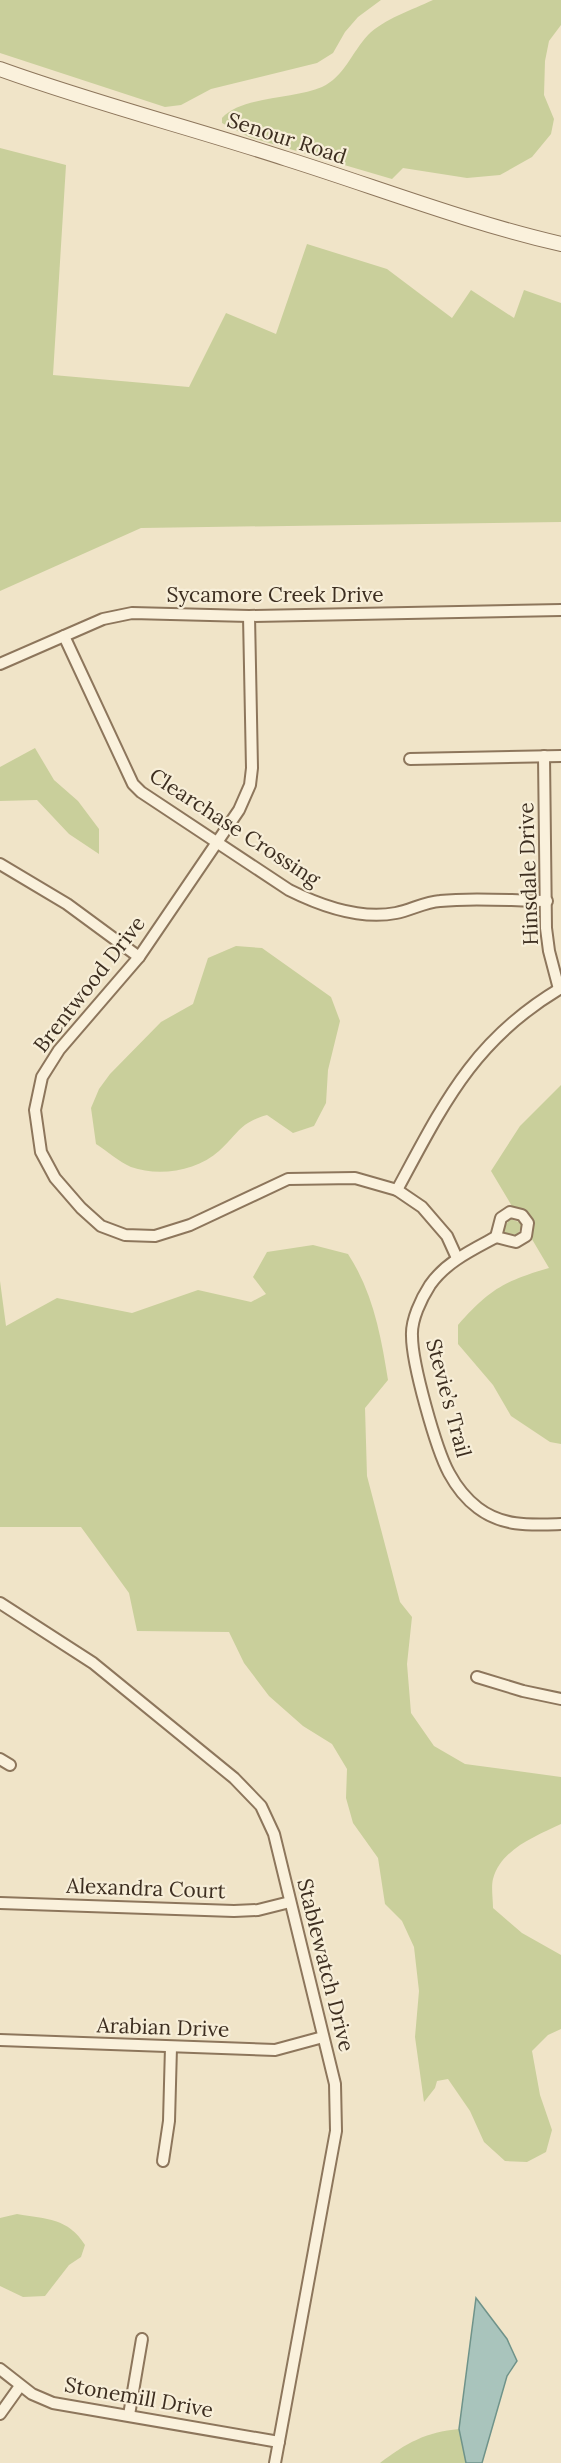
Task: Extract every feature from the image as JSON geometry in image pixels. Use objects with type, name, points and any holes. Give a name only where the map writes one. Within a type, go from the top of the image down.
[{"type":"street","name":"Senour Road","points":[[0,69],[46,86],[289,159],[401,199],[561,244]]},
{"type":"street","name":"Sycamore Creek Drive","points":[[0,664],[103,619],[132,613],[249,616],[561,610]]},
{"type":"street","name":"Brentwood Drive","points":[[249,616],[250,785],[240,810],[139,957],[59,1050],[42,1077],[35,1110],[41,1152],[55,1178],[81,1208],[101,1226],[125,1235],[155,1236],[190,1226],[288,1179],[354,1178],[398,1190],[422,1207],[447,1236],[457,1258]]},
{"type":"street","name":"Clearchase Crossing","points":[[64,636],[133,784],[289,890],[314,902],[354,912],[395,913],[440,901],[547,900]]},
{"type":"street","name":"Hinsdale Drive","points":[[544,756],[549,951],[560,989]]},
{"type":"street","points":[[411,759],[561,756]]},
{"type":"street","points":[[0,864],[68,904],[139,957]]},
{"type":"street","points":[[398,1190],[447,1098],[474,1060],[504,1029],[560,989]]},
{"type":"street","name":"Stevie’s Trail","points":[[496,1238],[457,1258],[430,1285],[415,1316],[412,1337],[415,1360],[443,1461],[454,1483],[470,1501],[486,1513],[511,1523],[561,1524]]},
{"type":"street","name":"Stablewatch Drive","points":[[0,1603],[93,1663],[248,1792],[261,1806],[274,1834],[335,2084],[336,2131],[275,2463]]},
{"type":"street","points":[[477,1677],[561,1700]]},
{"type":"street","name":"Alexandra Court","points":[[0,1903],[234,1911],[258,1910],[290,1902]]},
{"type":"street","name":"Arabian Drive","points":[[0,2040],[275,2050],[323,2037]]},
{"type":"street","points":[[163,2161],[169,2121],[171,2047]]},
{"type":"street","points":[[129,2415],[142,2339]]},
{"type":"street","name":"Stonemill Drive","points":[[0,2369],[20,2386],[53,2403],[279,2442]]},
{"type":"street","points":[[0,2414],[20,2386]]},
{"type":"green space","points":[[0,0],[381,0],[358,17],[345,32],[333,53],[317,63],[211,89],[181,105],[165,107],[0,53]]},
{"type":"green space","points":[[433,0],[561,0],[561,25],[549,41],[545,61],[544,95],[554,119],[551,134],[532,157],[500,175],[467,178],[403,168],[392,179],[249,137],[222,123],[222,118],[242,106],[311,91],[330,83],[375,29]]},
{"type":"green space","points":[[0,148],[66,165],[53,375],[189,387],[226,313],[276,334],[307,244],[387,269],[452,318],[471,290],[514,318],[524,290],[561,303],[561,522],[141,528],[0,591]]},
{"type":"green space","points":[[35,748],[54,780],[78,801],[99,829],[99,854],[69,834],[37,800],[0,801],[0,767]]},
{"type":"green space","points":[[236,946],[262,948],[331,997],[340,1021],[328,1070],[326,1103],[314,1126],[293,1133],[267,1115],[250,1121],[219,1151],[200,1163],[165,1172],[131,1167],[96,1144],[91,1108],[99,1089],[110,1074],[161,1022],[193,1004],[208,958]]},
{"type":"green space","points":[[561,1085],[561,1444],[550,1442],[511,1416],[493,1385],[458,1344],[458,1325],[479,1303],[498,1288],[520,1277],[549,1268],[523,1224],[517,1235],[501,1232],[510,1219],[522,1223],[491,1171],[520,1126]]},
{"type":"green space","points":[[313,1245],[348,1254],[370,1299],[382,1347],[388,1380],[365,1408],[367,1476],[400,1602],[412,1617],[407,1664],[411,1713],[434,1746],[465,1764],[561,1777],[561,1824],[511,1852],[503,1859],[492,1882],[493,1908],[522,1933],[561,1955],[561,2029],[548,2035],[532,2051],[540,2095],[552,2130],[546,2152],[527,2162],[505,2161],[484,2142],[470,2111],[448,2079],[437,2081],[435,2088],[424,2102],[415,2037],[419,1991],[414,1947],[402,1921],[385,1904],[378,1858],[353,1823],[346,1798],[347,1769],[332,1744],[303,1726],[269,1696],[244,1663],[229,1632],[137,1631],[129,1593],[81,1527],[0,1527],[0,1281],[6,1326],[57,1298],[132,1313],[198,1290],[251,1302],[266,1294],[253,1277],[267,1252]]},
{"type":"green space","points":[[17,2214],[56,2221],[71,2229],[85,2245],[81,2257],[69,2265],[45,2296],[23,2297],[0,2286],[0,2218]]},
{"type":"green space","points":[[459,2429],[466,2463],[380,2463],[426,2436]]},
{"type":"water","points":[[476,2298],[507,2339],[517,2361],[507,2376],[482,2463],[466,2463],[459,2429]]}]
